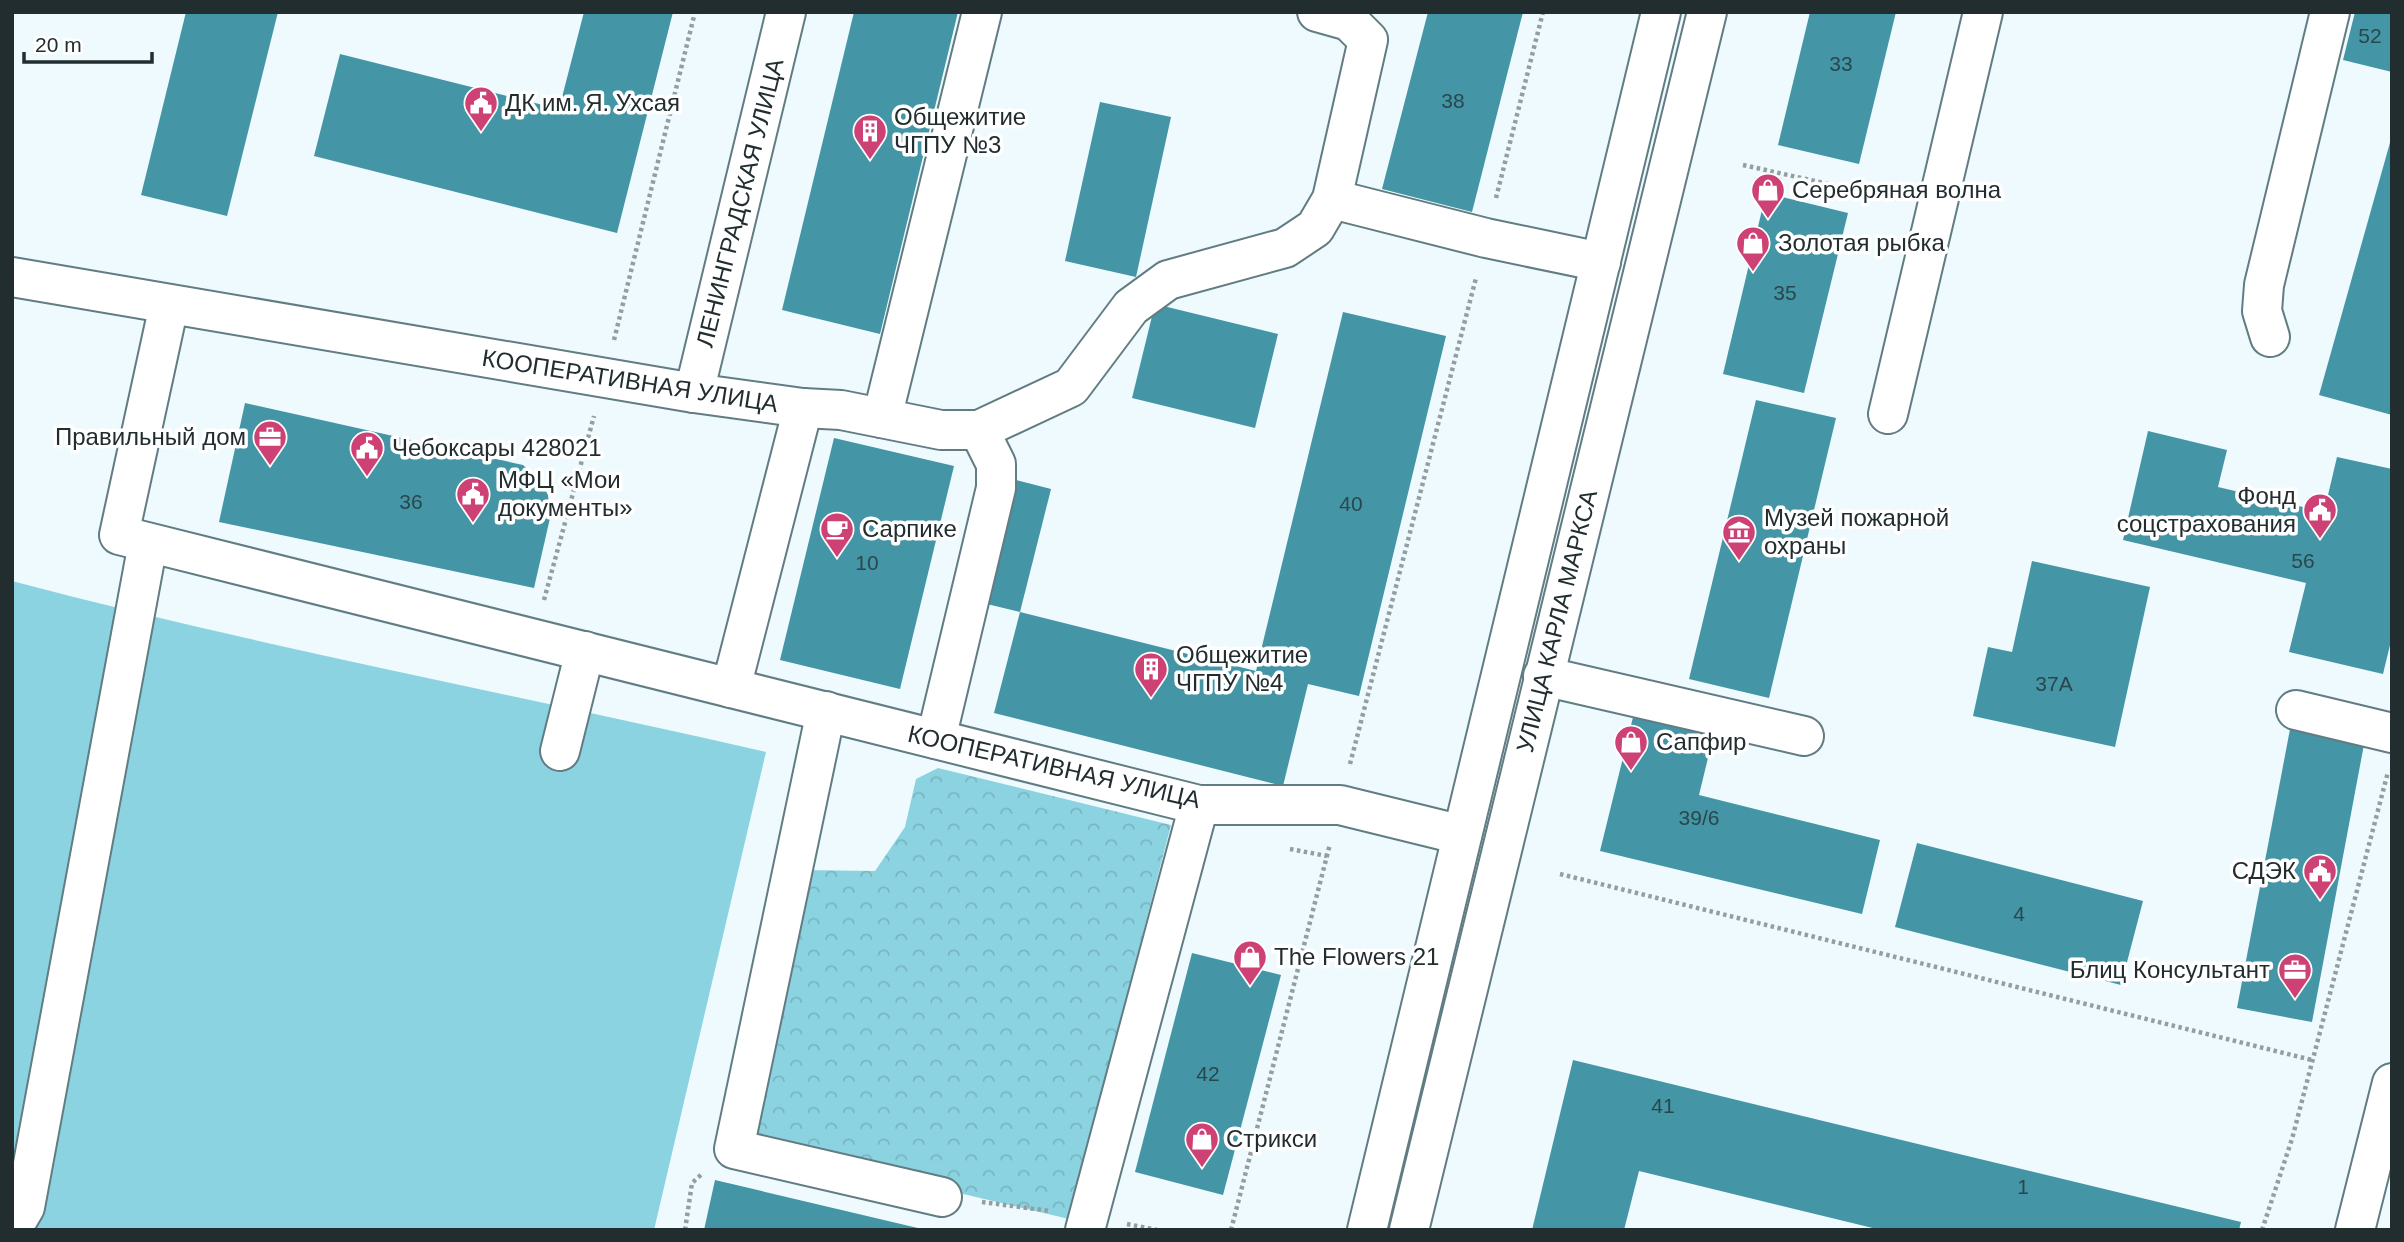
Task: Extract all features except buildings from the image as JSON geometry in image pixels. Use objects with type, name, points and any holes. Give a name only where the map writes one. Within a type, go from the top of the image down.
[{"type":"main road","name":"ЛЕНИНГРАДСКАЯ УЛИЦА","points":[[694,393],[786,12]]},
{"type":"main road","points":[[883,418],[982,12]]},
{"type":"main road","points":[[803,408],[841,410],[941,430],[979,430],[1071,387],[1131,307],[1168,279],[1284,248],[1315,228],[1332,199],[1368,40],[1349,20],[1317,12]]},
{"type":"main road","name":"УЛИЦА КАРЛА МАРКСА","points":[[1367,1230],[1661,12]]},
{"type":"main road","name":"УЛИЦА КАРЛА МАРКСА","points":[[1409,1230],[1707,12]]},
{"type":"main road","points":[[1888,414],[1983,12]]},
{"type":"main road","points":[[2270,337],[2262,311],[2264,285],[2330,12]]},
{"type":"main road","points":[[1332,199],[1486,238],[1601,262]]},
{"type":"main road","name":"КООПЕРАТИВНАЯ УЛИЦА","points":[[12,277],[605,379],[803,408],[731,688],[1199,805],[1340,805],[1502,844]]},
{"type":"main road","points":[[169,305],[119,535],[731,688]]},
{"type":"main road","points":[[936,739],[996,488],[996,464],[979,430]]},
{"type":"main road","points":[[12,1229],[25,1208],[148,543]]},
{"type":"main road","points":[[560,751],[585,651]]},
{"type":"main road","points":[[1543,676],[1804,736]]},
{"type":"main road","points":[[2296,710],[2392,733]]},
{"type":"main road","points":[[827,712],[734,1149],[942,1197]]},
{"type":"main road","points":[[1085,1230],[1199,805]]},
{"type":"main road","points":[[2355,1230],[2384,1142],[2392,1083]]},
{"type":"path","points":[[533,638],[605,379],[695,12]]},
{"type":"path","points":[[1231,1230],[1543,12]]},
{"type":"path","points":[[1743,165],[1937,208]]},
{"type":"path","points":[[2262,1230],[2292,1139],[2388,771]]},
{"type":"path","points":[[1560,874],[2312,1060]]},
{"type":"path","points":[[685,1230],[692,1183],[734,1149]]},
{"type":"green space","points":[[12,581],[294,649],[766,752],[654,1230],[12,1230]]},
{"type":"green space","points":[[938,768],[1171,825],[1069,1219],[744,1142],[803,870],[875,871],[905,827],[916,779]]},
{"type":"place","name":"ДК им. Я. Ухсая","points":[[481,133]]},
{"type":"place","name":"Общежитие ЧГПУ №3","points":[[870,161]]},
{"type":"place","name":"Серебряная волна","points":[[1768,220]]},
{"type":"place","name":"Золотая рыбка","points":[[1753,273]]},
{"type":"place","name":"Правильный дом","points":[[270,467]]},
{"type":"place","name":"Чебоксары 428021","points":[[367,478]]},
{"type":"place","name":"МФЦ «Мои документы»","points":[[473,524]]},
{"type":"place","name":"Фонд соцстрахования","points":[[2320,540]]},
{"type":"place","name":"Сарпике","points":[[837,559]]},
{"type":"place","name":"Музей пожарной охраны","points":[[1739,562]]},
{"type":"place","name":"Общежитие ЧГПУ №4","points":[[1151,699]]},
{"type":"place","name":"Сапфир","points":[[1631,772]]},
{"type":"place","name":"СДЭК","points":[[2320,901]]},
{"type":"place","name":"The Flowers 21","points":[[1250,987]]},
{"type":"place","name":"Блиц Консультант","points":[[2295,1000]]},
{"type":"place","name":"Стрикси","points":[[1202,1169]]}]
